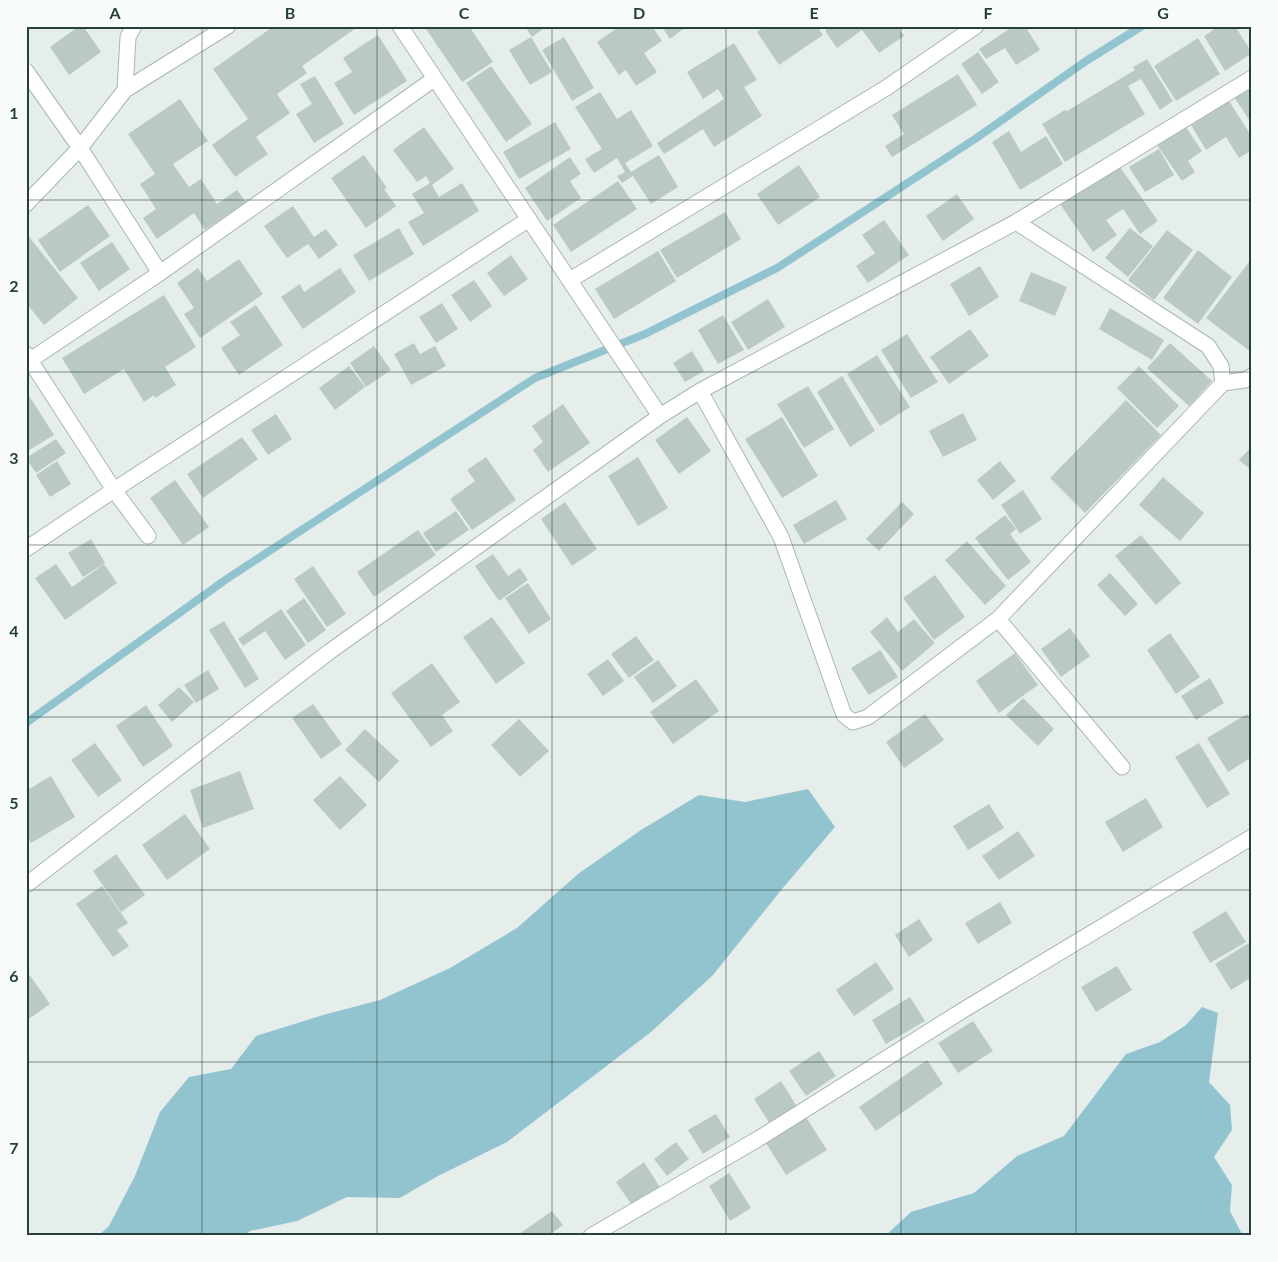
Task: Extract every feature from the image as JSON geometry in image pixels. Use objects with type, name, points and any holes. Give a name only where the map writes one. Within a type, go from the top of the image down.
[{"type":"street","points":[[125,90],[128,37],[134,26]]},
{"type":"street","points":[[26,204],[80,148],[125,90],[228,26]]},
{"type":"street","points":[[400,26],[660,416]]},
{"type":"street","points":[[570,280],[886,88],[976,26]]},
{"type":"street","points":[[26,71],[80,148],[160,273]]},
{"type":"street","points":[[26,885],[329,652],[660,416],[700,391],[1016,222],[1252,78]]},
{"type":"street","points":[[148,536],[114,490],[28,359],[160,273],[434,79]]},
{"type":"street","points":[[26,550],[114,490],[530,219]]},
{"type":"street","points":[[1016,222],[1208,346],[1220,366],[1223,383]]},
{"type":"street","points":[[700,391],[781,536],[844,715],[853,722],[868,716],[998,618],[1223,383],[1245,380],[1252,376]]},
{"type":"street","points":[[998,618],[1122,767]]},
{"type":"street","points":[[591,1236],[758,1139],[974,1004],[1252,837]]},
{"type":"water","points":[[808,789],[835,827],[713,975],[651,1032],[507,1142],[436,1177],[400,1198],[347,1197],[297,1221],[250,1231],[242,1236],[98,1236],[109,1226],[135,1176],[160,1112],[189,1077],[231,1069],[256,1036],[380,1000],[450,968],[517,928],[578,874],[641,830],[699,795],[745,802]]},
{"type":"water","points":[[1202,1007],[1218,1013],[1209,1082],[1230,1105],[1232,1130],[1214,1157],[1232,1185],[1230,1211],[1243,1236],[885,1236],[911,1212],[974,1193],[1017,1156],[1064,1136],[1126,1054],[1160,1042],[1186,1025]]},
{"type":"building","points":[[79,26],[83,26],[101,52],[69,75],[50,47]]},
{"type":"building","points":[[274,26],[359,26],[302,66],[307,73],[277,94],[290,113],[256,137],[268,154],[235,177],[212,145],[248,119],[213,69]]},
{"type":"building","points":[[424,26],[469,26],[493,62],[462,82]]},
{"type":"building","points":[[525,26],[547,26],[532,37]]},
{"type":"building","points":[[620,26],[652,26],[662,41],[644,53],[657,72],[636,86],[626,70],[619,75],[597,42]]},
{"type":"building","points":[[661,26],[687,26],[670,39]]},
{"type":"building","points":[[765,26],[817,26],[823,35],[779,65],[757,32]]},
{"type":"building","points":[[831,26],[897,26],[904,36],[879,53],[862,30],[837,48],[825,31]]},
{"type":"building","points":[[1014,26],[1025,26],[1040,50],[1016,65],[1005,48],[986,59],[979,49]]},
{"type":"building","points":[[1219,26],[1235,26],[1252,53],[1225,71],[1204,36]]},
{"type":"building","points":[[378,35],[407,81],[354,115],[334,83],[352,72],[343,58]]},
{"type":"building","points":[[531,37],[552,72],[530,85],[509,50]]},
{"type":"building","points":[[564,37],[594,88],[572,101],[542,50]]},
{"type":"building","points":[[1198,38],[1220,74],[1176,101],[1154,66]]},
{"type":"building","points":[[734,43],[757,80],[744,87],[762,116],[714,147],[703,129],[664,154],[657,143],[724,99],[718,89],[703,99],[687,72]]},
{"type":"building","points":[[978,52],[999,82],[982,94],[961,64]]},
{"type":"building","points":[[1147,59],[1173,101],[1160,110],[1141,79],[1128,86],[1145,114],[1065,162],[1042,124],[1135,70],[1133,67]]},
{"type":"building","points":[[491,66],[532,124],[506,142],[466,83]]},
{"type":"building","points":[[958,74],[977,105],[892,157],[885,146],[904,134],[892,115]]},
{"type":"building","points":[[315,76],[344,124],[314,143],[296,114],[312,104],[300,84]]},
{"type":"building","points":[[1252,86],[1252,124],[1234,97]]},
{"type":"building","points":[[600,92],[617,119],[631,110],[653,146],[625,163],[631,172],[659,155],[678,187],[651,204],[633,176],[622,183],[617,176],[625,172],[617,158],[594,173],[585,159],[602,149],[575,107]]},
{"type":"building","points":[[180,99],[208,141],[173,164],[189,187],[201,179],[217,204],[237,190],[246,202],[205,230],[194,213],[157,239],[143,218],[156,209],[140,184],[155,174],[128,134]]},
{"type":"building","points":[[1229,101],[1252,137],[1252,150],[1239,158],[1226,137],[1206,150],[1191,125]]},
{"type":"building","points":[[555,122],[571,149],[519,179],[503,152]]},
{"type":"building","points":[[1185,126],[1202,151],[1188,161],[1195,172],[1182,181],[1157,145]]},
{"type":"building","points":[[424,127],[454,169],[432,185],[439,197],[462,183],[479,211],[423,246],[408,222],[424,213],[412,194],[430,183],[426,176],[417,182],[393,150]]},
{"type":"building","points":[[1009,131],[1021,152],[1046,136],[1063,164],[1020,190],[992,142]]},
{"type":"building","points":[[1159,149],[1174,175],[1145,192],[1129,167]]},
{"type":"building","points":[[364,155],[387,188],[384,189],[396,206],[366,228],[331,178]]},
{"type":"building","points":[[570,157],[581,174],[570,181],[581,198],[547,221],[525,188]]},
{"type":"building","points":[[1118,164],[1158,221],[1140,234],[1123,209],[1106,220],[1117,235],[1093,252],[1060,204]]},
{"type":"building","points":[[799,165],[820,197],[778,225],[757,194]]},
{"type":"building","points":[[618,181],[637,209],[571,252],[553,225]]},
{"type":"building","points":[[957,194],[974,219],[943,241],[926,216]]},
{"type":"building","points":[[88,205],[110,236],[60,272],[38,240]]},
{"type":"building","points":[[293,206],[314,237],[326,229],[338,245],[319,259],[308,244],[287,258],[264,226]]},
{"type":"building","points":[[725,212],[741,239],[677,278],[660,250]]},
{"type":"building","points":[[884,220],[909,255],[868,283],[856,266],[875,253],[862,235]]},
{"type":"building","points":[[399,228],[414,254],[369,281],[353,255]]},
{"type":"building","points":[[1130,228],[1153,246],[1128,277],[1105,258]]},
{"type":"building","points":[[1167,230],[1193,250],[1154,300],[1128,280]]},
{"type":"building","points":[[26,233],[78,298],[44,325],[26,303]]},
{"type":"building","points":[[112,242],[130,269],[99,291],[80,263]]},
{"type":"building","points":[[1198,250],[1232,277],[1198,324],[1163,298]]},
{"type":"building","points":[[658,251],[676,281],[614,319],[595,289]]},
{"type":"building","points":[[511,255],[528,279],[504,296],[487,273]]},
{"type":"building","points":[[239,259],[263,294],[200,338],[184,314],[194,308],[177,283],[198,268],[207,281]]},
{"type":"building","points":[[1249,262],[1252,264],[1251,352],[1206,318]]},
{"type":"building","points":[[980,266],[999,297],[969,316],[950,284]]},
{"type":"building","points":[[340,268],[356,292],[303,329],[281,297],[300,284],[304,292]]},
{"type":"building","points":[[1031,272],[1067,287],[1055,316],[1019,301]]},
{"type":"building","points":[[474,280],[492,306],[470,322],[451,295]]},
{"type":"building","points":[[164,295],[196,347],[165,367],[176,385],[155,398],[154,395],[144,402],[124,369],[84,394],[62,358]]},
{"type":"building","points":[[768,299],[785,327],[748,350],[731,322]]},
{"type":"building","points":[[442,303],[458,329],[436,343],[419,317]]},
{"type":"building","points":[[256,305],[283,345],[239,375],[221,348],[240,335],[230,322]]},
{"type":"building","points":[[1110,308],[1164,340],[1152,360],[1099,329]]},
{"type":"building","points":[[723,315],[744,350],[718,364],[698,330]]},
{"type":"building","points":[[970,329],[989,356],[949,384],[930,357]]},
{"type":"building","points":[[907,334],[938,382],[911,398],[881,350]]},
{"type":"building","points":[[414,343],[420,354],[435,346],[446,366],[411,385],[394,354]]},
{"type":"building","points":[[1170,343],[1212,381],[1189,406],[1147,368]]},
{"type":"building","points":[[374,346],[391,370],[366,387],[350,363]]},
{"type":"building","points":[[692,351],[704,371],[685,382],[673,363]]},
{"type":"building","points":[[877,355],[910,407],[880,426],[847,374]]},
{"type":"building","points":[[349,366],[365,387],[335,410],[319,388]]},
{"type":"building","points":[[1139,366],[1179,406],[1157,428],[1117,388]]},
{"type":"building","points":[[842,376],[875,431],[850,447],[817,392]]},
{"type":"building","points":[[808,386],[834,429],[804,448],[777,404]]},
{"type":"building","points":[[26,391],[54,435],[26,452]]},
{"type":"building","points":[[1126,400],[1161,435],[1085,513],[1050,478]]},
{"type":"building","points":[[563,404],[590,443],[548,472],[533,450],[543,442],[532,426]]},
{"type":"building","points":[[963,413],[977,440],[943,457],[929,431]]},
{"type":"building","points":[[276,414],[292,439],[268,455],[251,430]]},
{"type":"building","points":[[687,417],[711,451],[679,474],[655,440]]},
{"type":"building","points":[[782,417],[818,476],[782,498],[745,439]]},
{"type":"building","points":[[242,437],[258,459],[203,498],[187,474]]},
{"type":"building","points":[[56,439],[66,453],[36,473],[26,458]]},
{"type":"building","points":[[1252,446],[1252,471],[1239,460]]},
{"type":"building","points":[[486,457],[516,500],[472,530],[450,499],[475,481],[467,470]]},
{"type":"building","points":[[638,457],[668,508],[638,526],[608,476]]},
{"type":"building","points":[[57,461],[71,484],[50,497],[36,475]]},
{"type":"building","points":[[1000,461],[1016,481],[993,500],[977,480]]},
{"type":"building","points":[[1163,477],[1204,513],[1180,541],[1139,505]]},
{"type":"building","points":[[175,480],[209,527],[183,545],[150,498]]},
{"type":"building","points":[[1023,490],[1042,519],[1020,534],[1001,505]]},
{"type":"building","points":[[836,500],[847,519],[804,544],[793,525]]},
{"type":"building","points":[[565,502],[597,549],[572,566],[541,519]]},
{"type":"building","points":[[902,502],[914,514],[879,551],[866,539]]},
{"type":"building","points":[[456,511],[469,530],[436,552],[423,533]]},
{"type":"building","points":[[1005,515],[1016,529],[1010,534],[1031,562],[1008,580],[975,538]]},
{"type":"building","points":[[418,530],[436,555],[374,597],[357,572]]},
{"type":"building","points":[[1141,535],[1181,583],[1156,605],[1115,556]]},
{"type":"building","points":[[91,539],[105,563],[83,577],[68,553]]},
{"type":"building","points":[[967,541],[1006,586],[985,605],[945,560]]},
{"type":"building","points":[[493,554],[508,576],[520,568],[528,580],[499,601],[475,566]]},
{"type":"building","points":[[56,564],[72,587],[104,564],[117,583],[65,620],[35,578]]},
{"type":"building","points":[[313,566],[346,614],[327,627],[294,579]]},
{"type":"building","points":[[1110,573],[1138,604],[1125,616],[1097,585]]},
{"type":"building","points":[[935,575],[965,617],[934,640],[903,598]]},
{"type":"building","points":[[528,583],[551,619],[529,634],[505,598]]},
{"type":"building","points":[[304,598],[326,630],[308,643],[286,611]]},
{"type":"building","points":[[281,609],[306,645],[285,660],[265,631],[243,646],[238,639]]},
{"type":"building","points":[[492,617],[525,663],[496,684],[463,637]]},
{"type":"building","points":[[887,617],[898,632],[914,619],[935,643],[902,671],[870,632]]},
{"type":"building","points":[[224,621],[259,679],[245,688],[209,630]]},
{"type":"building","points":[[1070,628],[1090,656],[1061,677],[1041,649]]},
{"type":"building","points":[[1170,633],[1200,677],[1176,694],[1147,650]]},
{"type":"building","points":[[636,636],[654,660],[629,678],[611,654]]},
{"type":"building","points":[[880,650],[898,677],[869,695],[851,668]]},
{"type":"building","points":[[1015,653],[1038,685],[999,713],[976,681]]},
{"type":"building","points":[[608,659],[624,681],[603,696],[587,674]]},
{"type":"building","points":[[658,660],[677,686],[653,703],[634,677]]},
{"type":"building","points":[[432,663],[460,702],[442,715],[453,731],[431,747],[391,693]]},
{"type":"building","points":[[208,670],[219,689],[196,703],[184,685]]},
{"type":"building","points":[[1210,678],[1224,703],[1196,720],[1181,696]]},
{"type":"building","points":[[696,679],[719,711],[673,744],[650,712]]},
{"type":"building","points":[[179,687],[194,702],[172,722],[158,705]]},
{"type":"building","points":[[1023,698],[1054,729],[1038,746],[1006,715]]},
{"type":"building","points":[[313,704],[342,744],[321,759],[292,718]]},
{"type":"building","points":[[146,705],[173,746],[143,767],[116,726]]},
{"type":"building","points":[[925,714],[944,740],[904,768],[886,742]]},
{"type":"building","points":[[1247,714],[1252,721],[1252,757],[1228,772],[1207,738]]},
{"type":"building","points":[[519,719],[549,751],[520,777],[491,745]]},
{"type":"building","points":[[365,729],[399,761],[379,782],[345,750]]},
{"type":"building","points":[[95,743],[122,780],[98,797],[71,760]]},
{"type":"building","points":[[1199,743],[1230,794],[1207,808],[1175,757]]},
{"type":"building","points":[[240,771],[254,809],[203,828],[190,790]]},
{"type":"building","points":[[51,776],[75,817],[31,843],[26,836],[26,791]]},
{"type":"building","points":[[340,776],[367,805],[340,830],[313,800]]},
{"type":"building","points":[[1146,798],[1163,827],[1123,852],[1105,822]]},
{"type":"building","points":[[989,804],[1004,828],[968,850],[953,826]]},
{"type":"building","points":[[185,814],[210,849],[167,880],[142,845]]},
{"type":"building","points":[[1018,831],[1035,856],[999,880],[982,856]]},
{"type":"building","points":[[116,854],[145,895],[121,912],[93,871]]},
{"type":"building","points":[[102,886],[128,923],[117,930],[129,946],[113,957],[76,904]]},
{"type":"building","points":[[1000,902],[1012,923],[978,944],[965,923]]},
{"type":"building","points":[[1226,911],[1246,942],[1210,963],[1192,932]]},
{"type":"building","points":[[919,919],[933,940],[909,957],[895,935]]},
{"type":"building","points":[[1252,941],[1252,977],[1231,990],[1215,964]]},
{"type":"building","points":[[876,962],[894,989],[854,1016],[836,990]]},
{"type":"building","points":[[1117,966],[1132,990],[1096,1012],[1081,987]]},
{"type":"building","points":[[26,970],[50,1004],[26,1021]]},
{"type":"building","points":[[910,997],[925,1021],[886,1044],[872,1020]]},
{"type":"building","points":[[973,1021],[993,1051],[958,1073],[938,1043]]},
{"type":"building","points":[[819,1051],[836,1076],[806,1096],[789,1071]]},
{"type":"building","points":[[927,1060],[943,1084],[876,1131],[859,1107]]},
{"type":"building","points":[[781,1081],[799,1110],[772,1127],[754,1099]]},
{"type":"building","points":[[716,1114],[730,1137],[703,1154],[688,1130]]},
{"type":"building","points":[[806,1117],[827,1150],[786,1175],[766,1143]]},
{"type":"building","points":[[676,1142],[689,1159],[667,1176],[654,1159]]},
{"type":"building","points":[[644,1162],[661,1189],[634,1208],[616,1182]]},
{"type":"building","points":[[729,1173],[751,1208],[730,1221],[709,1186]]},
{"type":"building","points":[[552,1211],[563,1225],[548,1236],[520,1236],[519,1234]]},
{"type":"waterway","points":[[26,723],[228,578],[535,378],[645,334],[777,268],[975,139],[1086,61],[1142,26]]}]
